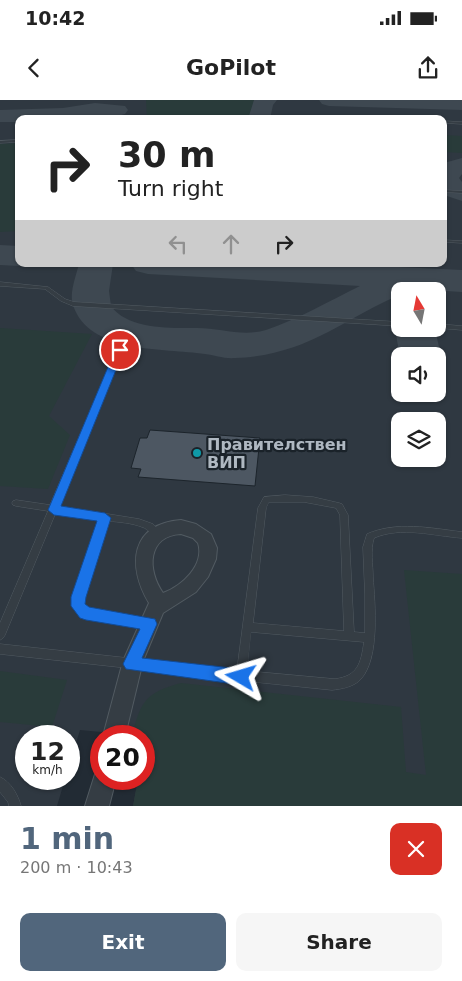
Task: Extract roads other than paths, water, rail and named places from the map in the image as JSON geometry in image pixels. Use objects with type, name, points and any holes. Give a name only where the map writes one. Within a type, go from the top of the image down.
[{"type":"street","points":[[117,725],[131,664],[159,603],[189,587],[200,575],[208,549],[207,542],[202,534],[193,529],[166,528],[149,542],[145,553],[146,581],[159,603]]},
{"type":"street","points":[[97,806],[101,790]]},
{"type":"lane","points":[[447,122],[462,123]]},
{"type":"lane","points":[[0,142],[15,141]]},
{"type":"lane","points":[[447,191],[462,192]]},
{"type":"lane","points":[[447,241],[462,242]]},
{"type":"lane","points":[[0,284],[46,288],[63,300],[73,304],[391,323]]},
{"type":"lane","points":[[446,327],[462,328]]},
{"type":"lane","points":[[0,635],[127,332]]},
{"type":"lane","points":[[241,677],[262,508],[267,499],[328,503],[339,506],[344,515],[349,636]]},
{"type":"lane","points":[[16,503],[138,522],[150,526],[157,534]]},
{"type":"lane","points":[[105,518],[78,597],[78,606],[86,613],[149,624]]},
{"type":"lane","points":[[0,649],[241,677],[332,685],[346,683],[358,676],[366,663],[370,638],[367,546],[370,536],[378,531],[392,529],[462,535]]},
{"type":"lane","points":[[248,627],[370,638]]},
{"type":"lane","points":[[0,783],[13,799],[14,806]]},
{"type":"place","name":"Правителствен ВИП","points":[[197,453]]}]
